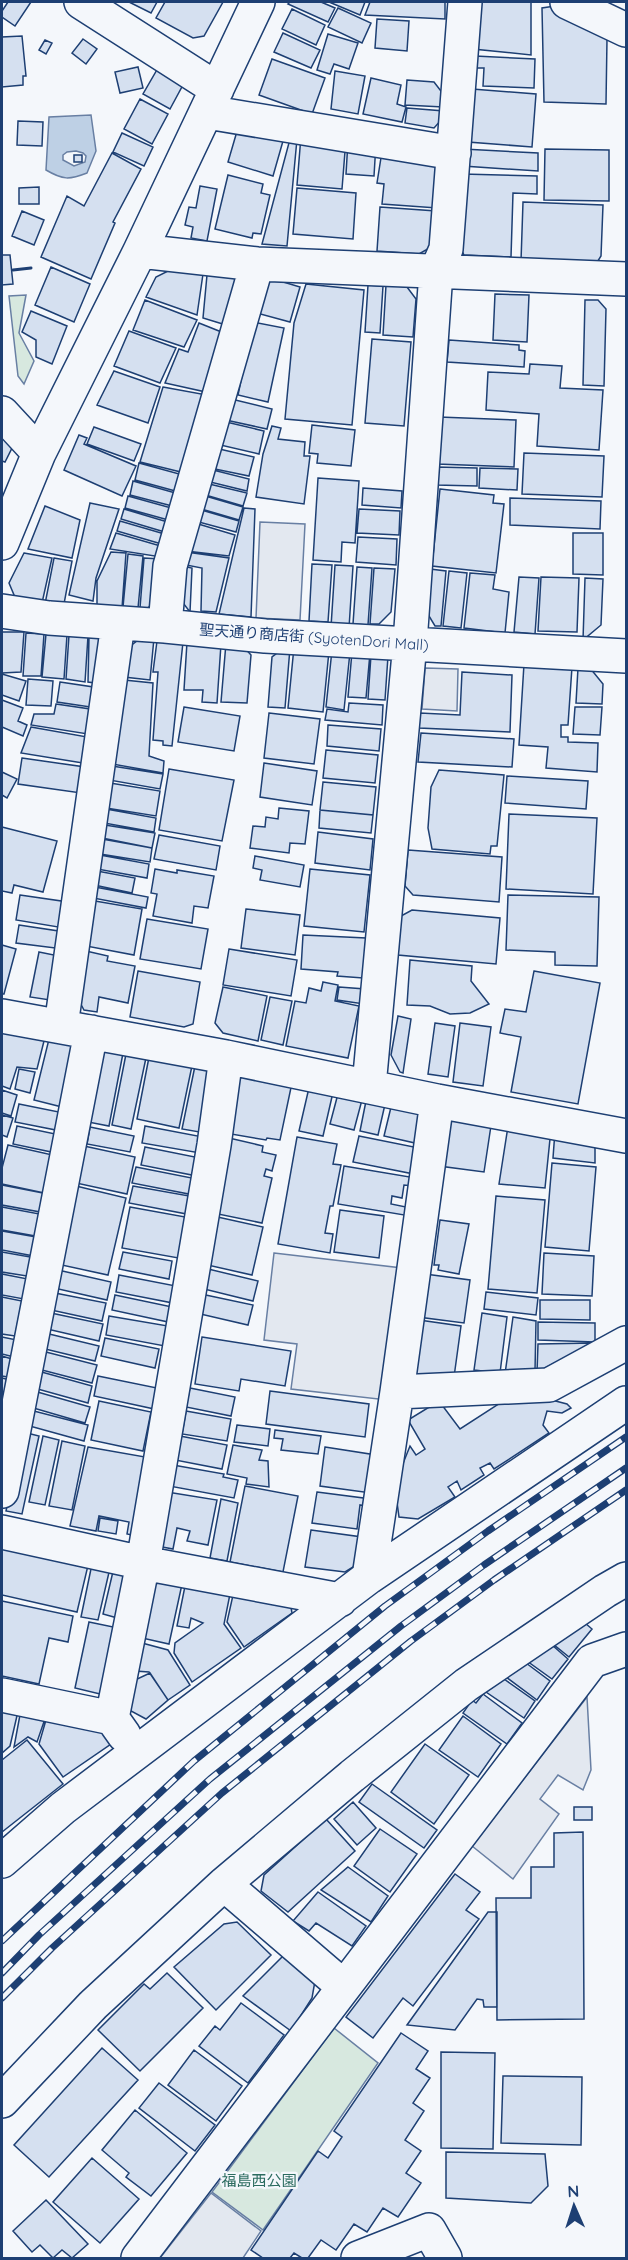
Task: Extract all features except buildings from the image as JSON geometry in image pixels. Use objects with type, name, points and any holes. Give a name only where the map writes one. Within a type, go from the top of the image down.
[{"type":"street","points":[[81,2],[212,100],[454,153]]},
{"type":"street","points":[[2,543],[39,453],[140,251],[258,2]]},
{"type":"street","points":[[369,1086],[410,643],[436,273],[446,249],[465,2]]},
{"type":"street","points":[[567,2],[627,30]]},
{"type":"street","points":[[140,251],[257,264],[627,279]]},
{"type":"street","points":[[165,626],[170,566],[257,264]]},
{"type":"street","points":[[2,413],[39,453]]},
{"type":"street","name":"聖天通り商店街 (SyotenDori Mall)","points":[[2,611],[49,618],[266,636],[627,656]]},
{"type":"street","points":[[2,1491],[76,1029],[118,624]]},
{"type":"street","points":[[2,1016],[226,1057],[437,1101],[627,1136]]},
{"type":"street","points":[[112,1718],[143,1563],[214,1145],[226,1057]]},
{"type":"street","points":[[369,1576],[437,1101]]},
{"type":"street","points":[[397,1392],[549,1385],[627,1343]]},
{"type":"street","points":[[2,1861],[63,1808],[369,1576],[627,1403]]},
{"type":"street","points":[[2,1532],[143,1563],[340,1600]]},
{"type":"street","points":[[2,2101],[93,2005],[224,1884],[352,1776],[466,1685],[605,1591],[627,1579]]},
{"type":"street","points":[[138,2259],[592,1661],[627,1648]]},
{"type":"street","points":[[2,1695],[112,1718],[137,1752]]},
{"type":"street","points":[[224,1884],[344,1987]]},
{"type":"street","points":[[358,2259],[429,2230],[445,2259]]},
{"type":"green space","points":[[26,295],[19,333],[34,361],[24,384],[18,376],[9,296]]},
{"type":"green space","name":"福島西公園","points":[[334,2028],[378,2063],[263,2230],[212,2192]]},
{"type":"shaded area","points":[[260,522],[305,524],[300,620],[256,618]]},
{"type":"shaded area","points":[[425,668],[458,669],[457,711],[422,709]]},
{"type":"shaded area","points":[[274,1253],[402,1268],[387,1400],[291,1389],[297,1344],[264,1340]]},
{"type":"shaded area","points":[[587,1697],[591,1770],[583,1790],[558,1775],[540,1799],[559,1814],[513,1879],[472,1846]]},
{"type":"shaded area","points":[[211,2193],[261,2231],[243,2258],[160,2258]]},
{"type":"water","points":[[91,115],[96,151],[87,173],[66,178],[46,170],[49,117]],"holes":[[[67,152],[83,153],[86,156],[85,162],[74,166],[63,160],[63,155]]]},
{"type":"railway","points":[[2,1941],[194,1761],[385,1606],[488,1531],[626,1437]]},
{"type":"railway","points":[[2,1973],[39,1935],[210,1779],[401,1626],[484,1565],[626,1468]]},
{"type":"railway","points":[[2,1998],[52,1948],[222,1793],[411,1641],[494,1580],[626,1490]]},
{"type":"wall","points":[[13,270],[31,268]]}]
